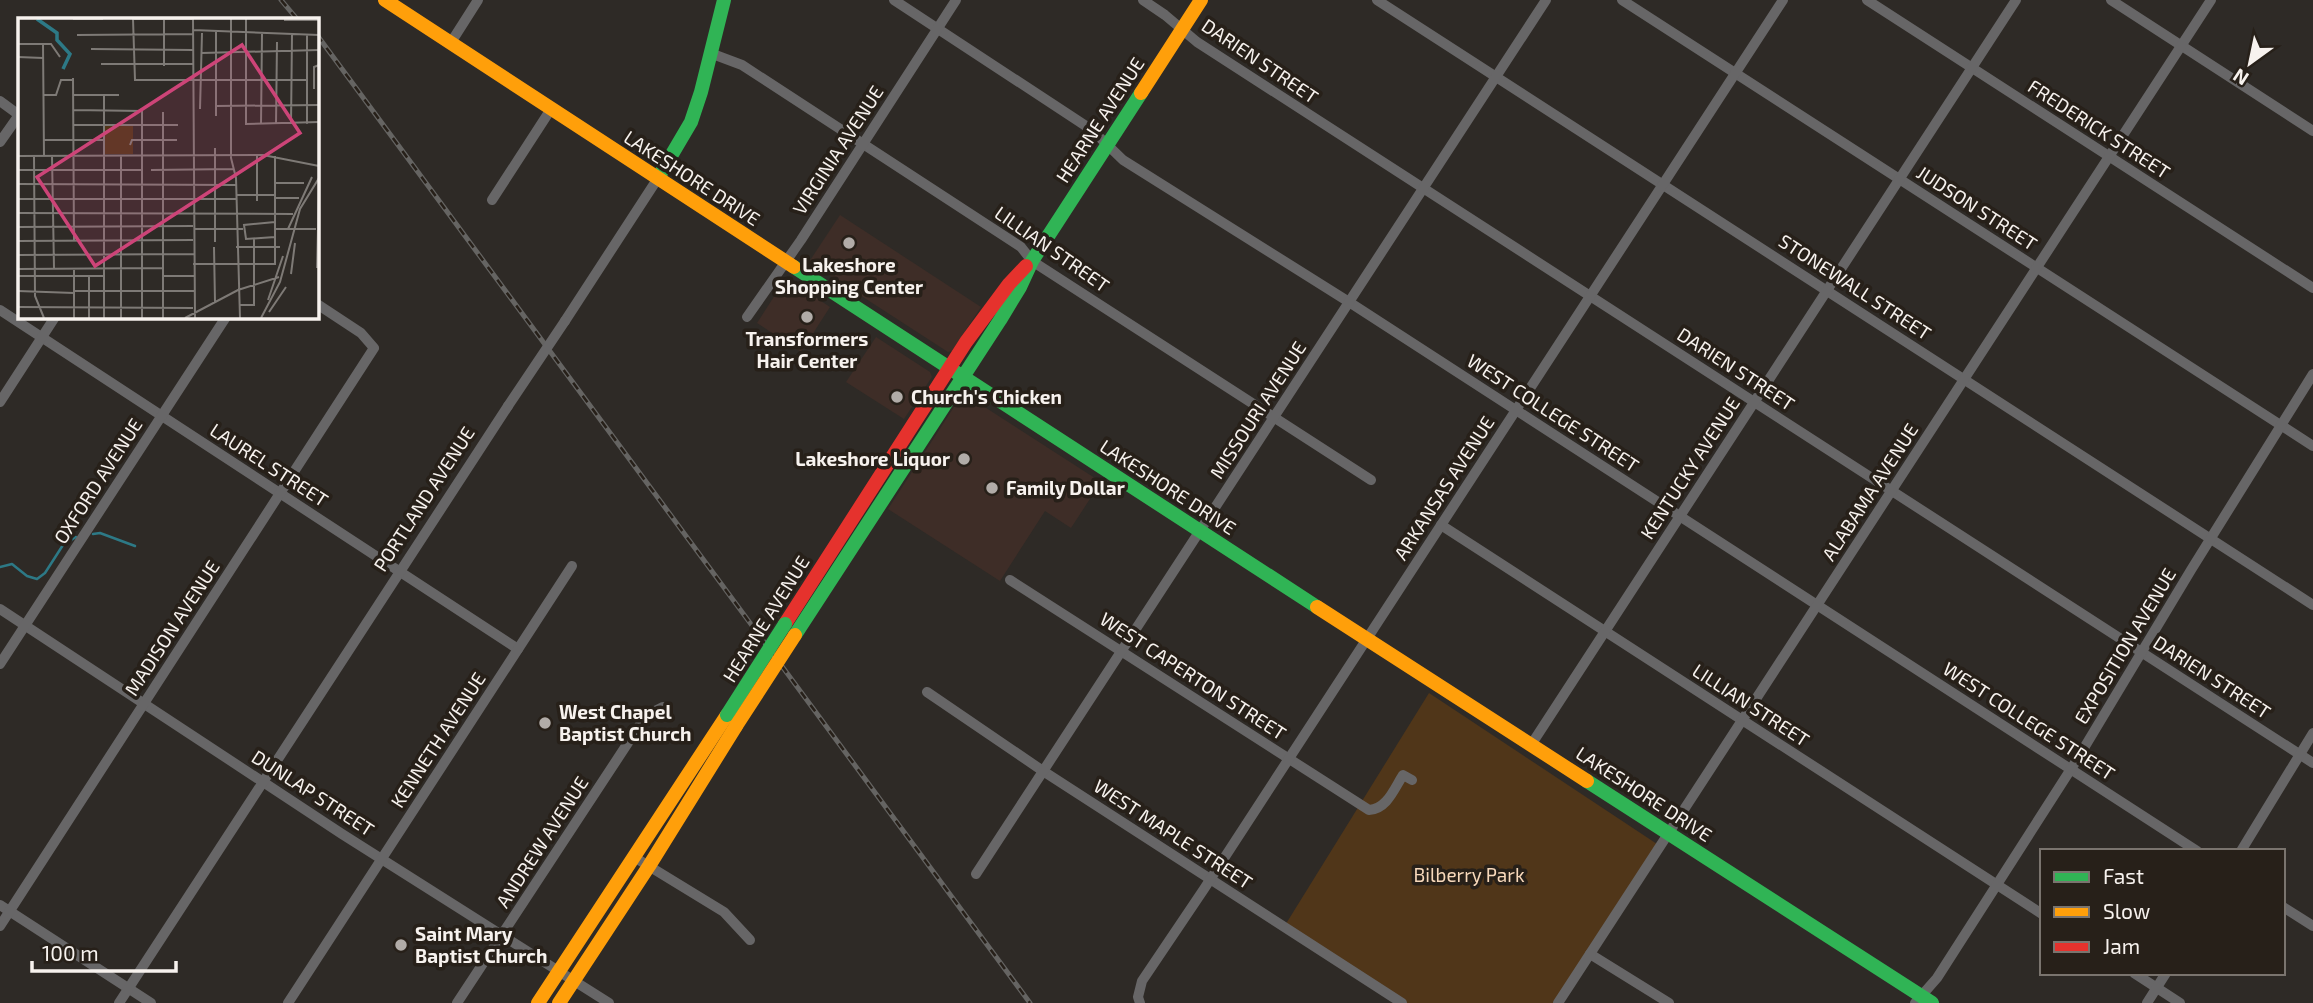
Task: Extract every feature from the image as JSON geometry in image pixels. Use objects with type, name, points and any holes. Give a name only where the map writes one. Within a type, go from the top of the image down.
[{"type":"main road","name":"LAKESHORE DRIVE","points":[[385,0],[1923,1001]]},
{"type":"main road","name":"PORTLAND AVENUE","points":[[658,178],[691,124],[724,0]]},
{"type":"main road","name":"HEARNE AVENUE","points":[[538,1003],[634,857],[732,720],[790,630],[890,491],[1020,287],[1032,261],[1201,0]]},
{"type":"main road","name":"HEARNE AVENUE","points":[[790,630],[875,481],[948,368],[1009,284],[1032,261]]},
{"type":"main road","points":[[875,481],[890,491]]},
{"type":"main road","name":"HEARNE AVENUE","points":[[559,1003],[649,866],[732,720]]},
{"type":"street","points":[[450,44],[478,0]]},
{"type":"street","name":"WEST COLLEGE STREET","points":[[894,0],[1092,130],[1123,160],[1349,302],[2194,849]]},
{"type":"street","name":"VIRGINIA AVENUE","points":[[747,317],[956,0]]},
{"type":"street","name":"DARIEN STREET","points":[[1143,0],[1196,42],[2313,763]]},
{"type":"street","name":"STONEWALL STREET","points":[[1377,0],[2313,605]]},
{"type":"street","name":"MISSOURI AVENUE","points":[[976,874],[1546,0]]},
{"type":"street","name":"JUDSON STREET","points":[[1622,0],[2313,446]]},
{"type":"street","name":"ARKANSAS AVENUE","points":[[1139,1000],[1142,981],[1783,0]]},
{"type":"street","name":"FREDERICK STREET","points":[[1867,0],[2313,288]]},
{"type":"street","name":"KENTUCKY AVENUE","points":[[1531,745],[2016,0]]},
{"type":"street","points":[[2111,0],[2313,131]]},
{"type":"street","name":"ALABAMA AVENUE","points":[[1558,1003],[2211,0]]},
{"type":"street","name":"LILLIAN STREET","points":[[710,53],[742,65],[863,143],[1021,247],[1032,261],[1371,480]]},
{"type":"street","points":[[0,101],[18,114]]},
{"type":"street","points":[[492,200],[551,109]]},
{"type":"street","points":[[0,142],[18,116]]},
{"type":"street","name":"PORTLAND AVENUE","points":[[119,1003],[658,178]]},
{"type":"street","name":"MADISON AVENUE","points":[[0,926],[374,348],[361,332],[318,305]]},
{"type":"street","name":"LAUREL STREET","points":[[0,310],[518,649]]},
{"type":"street","points":[[0,402],[54,318]]},
{"type":"street","name":"OXFORD AVENUE","points":[[0,664],[225,318]]},
{"type":"street","name":"EXPOSITION AVENUE","points":[[1923,1001],[2071,769],[2313,374]]},
{"type":"street","name":"LILLIAN STREET","points":[[1441,525],[2040,913]]},
{"type":"street","name":"KENNETH AVENUE","points":[[288,1003],[572,566]]},
{"type":"street","name":"WEST CAPERTON STREET","points":[[1010,580],[1369,810],[1378,810],[1386,803],[1403,775],[1412,780]]},
{"type":"street","name":"DUNLAP STREET","points":[[0,609],[609,1003]]},
{"type":"street","name":"WEST MAPLE STREET","points":[[927,692],[1043,771],[1402,1003]]},
{"type":"street","name":"ANDREW AVENUE","points":[[457,1003],[641,723],[651,713],[663,707]]},
{"type":"street","points":[[2242,849],[2313,733]]},
{"type":"street","points":[[634,857],[724,912],[750,940]]},
{"type":"street","points":[[0,905],[151,1003]]},
{"type":"street","points":[[2285,908],[2313,926]]},
{"type":"street","points":[[1590,954],[1670,1003]]},
{"type":"street","points":[[2137,975],[2180,1003]]},
{"type":"street","points":[[2147,1003],[2165,975]]},
{"type":"shaded area","points":[[840,215],[981,307],[952,351],[948,352],[809,262]]},
{"type":"shaded area","points":[[786,278],[830,307],[801,352],[757,323]]},
{"type":"shaded area","points":[[876,337],[930,372],[932,377],[904,419],[846,382]]},
{"type":"shaded area","points":[[963,393],[1101,482],[1071,528],[1045,511],[1000,581],[888,509]]},
{"type":"green space","name":"Bilberry Park","points":[[1429,693],[1660,846],[1558,1003],[1402,1003],[1284,927]]},
{"type":"waterway","points":[[93,534],[100,533],[135,546]]},
{"type":"waterway","points":[[0,567],[12,564],[27,576],[37,579],[45,573],[63,545],[76,537]]},
{"type":"railway","points":[[281,0],[296,18]]},
{"type":"railway","points":[[318,36],[1030,1003]]},
{"type":"traffic: fast","points":[[658,178],[691,122],[724,0]]},
{"type":"traffic: fast","points":[[795,635],[1000,320],[1032,261],[1141,93]]},
{"type":"traffic: fast","points":[[794,267],[1317,607]]},
{"type":"traffic: fast","points":[[727,715],[785,624]]},
{"type":"traffic: fast","points":[[1587,781],[1932,1003]]},
{"type":"traffic: slow","points":[[385,0],[794,267]]},
{"type":"traffic: slow","points":[[1141,93],[1201,0]]},
{"type":"traffic: slow","points":[[1317,607],[1587,781]]},
{"type":"traffic: slow","points":[[736,726],[795,635]]},
{"type":"traffic: slow","points":[[538,1003],[727,715]]},
{"type":"traffic: slow","points":[[559,1003],[736,726]]},
{"type":"traffic: jam","points":[[785,624],[966,342],[1009,284],[1026,266]]},
{"type":"place","name":"Lakeshore Shopping Center","points":[[849,243]]},
{"type":"place","name":"Transformers Hair Center","points":[[807,317]]},
{"type":"place","name":"Church's Chicken","points":[[897,397]]},
{"type":"place","name":"Lakeshore Liquor","points":[[964,459]]},
{"type":"place","name":"Family Dollar","points":[[992,488]]},
{"type":"place","name":"West Chapel Baptist Church","points":[[545,723]]},
{"type":"place","name":"Saint Mary Baptist Church","points":[[401,945]]}]
